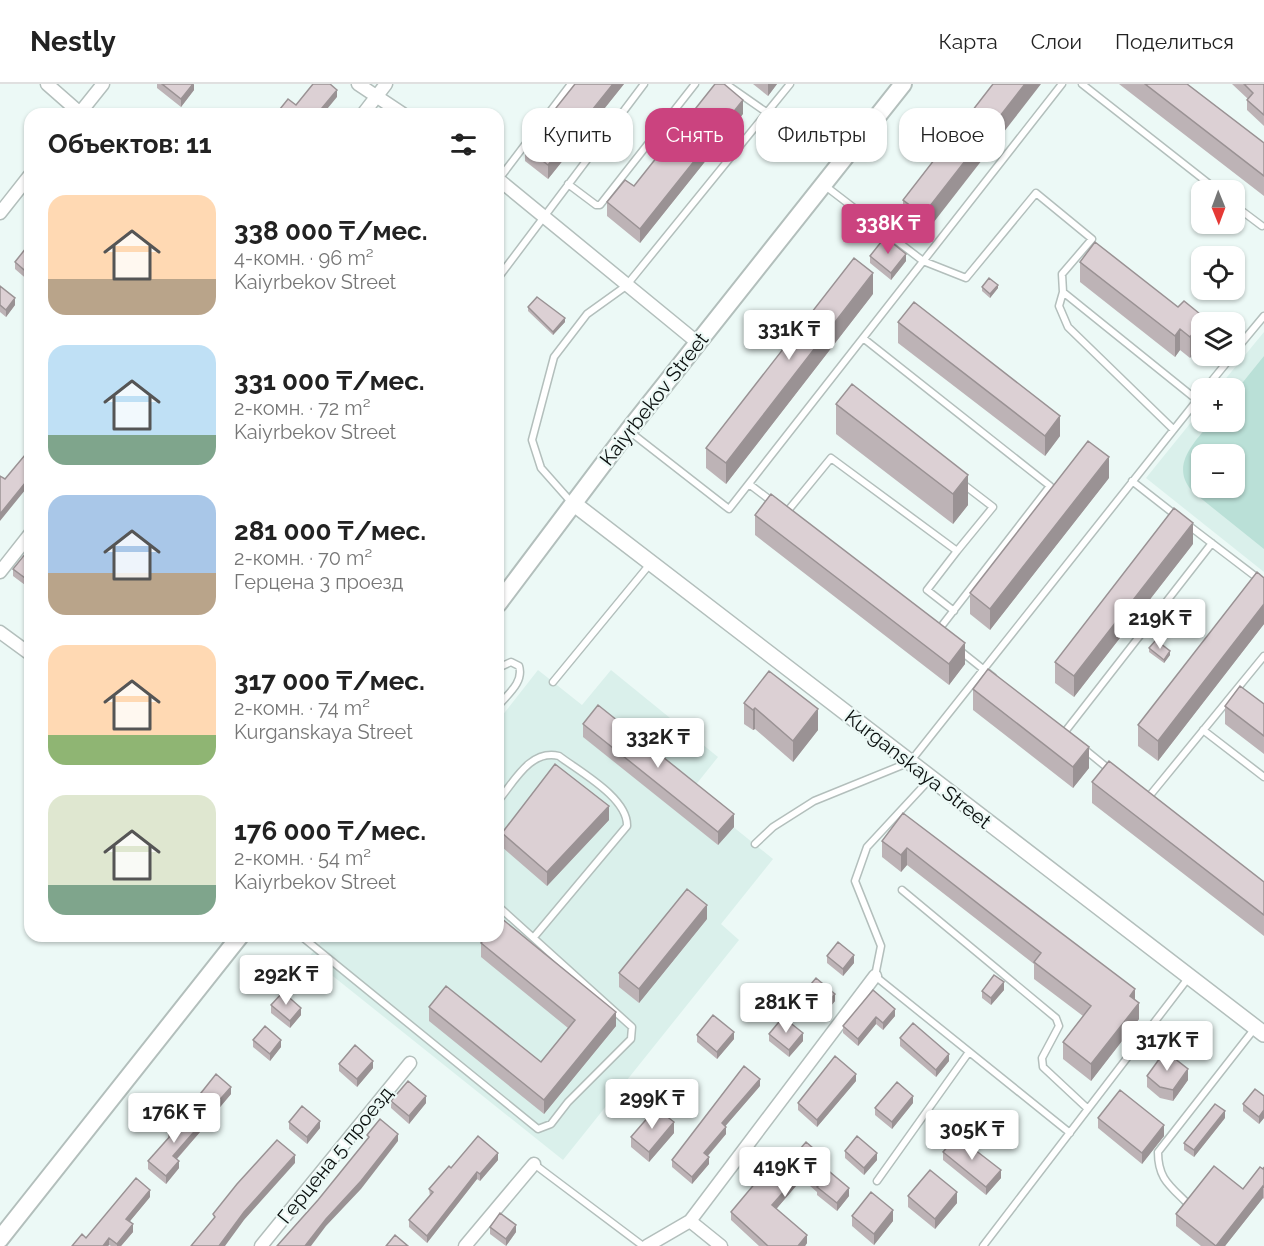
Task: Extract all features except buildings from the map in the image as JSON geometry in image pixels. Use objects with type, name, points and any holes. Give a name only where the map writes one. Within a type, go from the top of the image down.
[{"type":"main road","name":"Kaiyrbekov Street","points":[[504,596],[628,431],[903,84]]},
{"type":"main road","points":[[0,1239],[235,942]]},
{"type":"street","points":[[47,84],[74,108]]},
{"type":"street","points":[[84,108],[103,84]]},
{"type":"street","points":[[358,84],[394,108]]},
{"type":"street","points":[[368,108],[386,84]]},
{"type":"street","points":[[0,213],[24,183]]},
{"type":"street","points":[[504,184],[698,343]]},
{"type":"street","name":"Kurganskaya Street","points":[[573,503],[1260,1031]]},
{"type":"street","points":[[0,572],[24,542]]},
{"type":"street","points":[[0,632],[24,650]]},
{"type":"street","points":[[645,1246],[690,1221],[874,976]]},
{"type":"street","name":"Герцена 5 проезд","points":[[261,1246],[410,1063]]},
{"type":"street","points":[[465,1246],[534,1164]]},
{"type":"street","points":[[690,1221],[721,1246]]},
{"type":"lane","points":[[504,171],[571,84]]},
{"type":"lane","points":[[504,270],[543,215],[644,84]]},
{"type":"lane","points":[[567,184],[596,206],[600,205],[695,84]]},
{"type":"lane","points":[[726,84],[840,164]]},
{"type":"lane","points":[[573,503],[541,468],[532,440],[554,357],[587,314],[626,286],[790,84]]},
{"type":"lane","points":[[628,431],[729,509],[1062,84]]},
{"type":"lane","points":[[1082,84],[1204,180]]},
{"type":"lane","points":[[823,184],[923,261],[966,278],[1035,193],[1100,246]]},
{"type":"lane","points":[[1245,213],[1262,226]]},
{"type":"lane","points":[[1092,239],[1062,274],[1063,292],[1059,306],[1068,327],[1173,429]]},
{"type":"lane","points":[[1063,292],[1191,395]]},
{"type":"lane","points":[[1245,338],[1264,316]]},
{"type":"lane","points":[[863,338],[1050,486],[937,632]]},
{"type":"lane","points":[[1214,378],[1223,366]]},
{"type":"lane","points":[[755,843],[773,827],[814,801],[910,762],[1191,407]]},
{"type":"lane","points":[[786,513],[831,458],[957,551]]},
{"type":"lane","points":[[954,611],[927,590],[993,507],[956,478]]},
{"type":"lane","points":[[1132,481],[1264,583]]},
{"type":"lane","points":[[749,484],[796,521]]},
{"type":"lane","points":[[1064,733],[1212,543]]},
{"type":"lane","points":[[552,681],[650,563]]},
{"type":"lane","points":[[928,625],[946,640]]},
{"type":"lane","points":[[956,647],[1001,683]]},
{"type":"lane","points":[[1147,798],[1264,656]]},
{"type":"lane","points":[[504,665],[512,662],[519,666],[520,674],[518,682],[504,699]]},
{"type":"lane","points":[[1055,726],[1120,777]]},
{"type":"lane","points":[[1203,730],[1264,777]]},
{"type":"lane","points":[[504,794],[530,762],[540,755],[550,754],[559,756],[610,794],[624,808],[627,816],[627,826],[534,937]]},
{"type":"lane","points":[[931,778],[867,847],[855,881],[882,946],[874,976],[1070,1133]]},
{"type":"lane","points":[[1138,791],[1156,806]]},
{"type":"lane","points":[[902,890],[1056,1018],[1059,1026],[1042,1058],[1043,1068],[1088,1109]]},
{"type":"lane","points":[[312,942],[538,1129],[551,1124],[568,1102],[631,1039],[633,1033],[632,1027],[504,911]]},
{"type":"lane","points":[[983,1246],[1189,977]]},
{"type":"lane","points":[[1186,1202],[1158,1168],[1158,1152],[1260,1031]]},
{"type":"lane","points":[[877,1181],[969,1052]]},
{"type":"lane","points":[[534,1164],[645,1246]]},
{"type":"shaded area","points":[[1264,332],[1264,572],[1146,478],[1191,422],[1191,432],[1245,432],[1245,378],[1226,378],[1236,366],[1245,366],[1245,355]]},
{"type":"shaded area","points":[[538,670],[582,705],[611,670],[718,757],[690,792],[773,859],[721,924],[739,940],[563,1160],[309,957],[321,942],[504,942],[504,713]]},
{"type":"green space","points":[[1264,356],[1264,549],[1200,498],[1245,498],[1245,444],[1194,444],[1203,432],[1245,432],[1245,380]]},
{"type":"green space","points":[[1191,449],[1191,489],[1183,473],[1187,455]]}]
